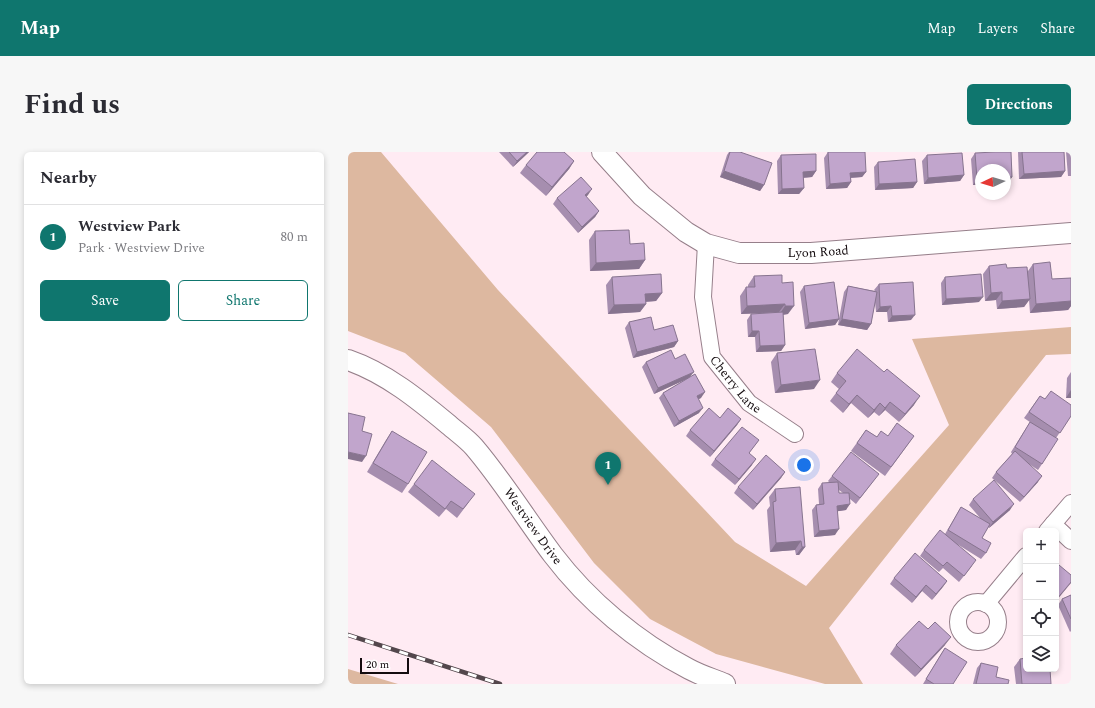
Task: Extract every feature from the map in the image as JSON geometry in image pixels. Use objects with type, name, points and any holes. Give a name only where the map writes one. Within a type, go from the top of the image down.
[{"type":"street","name":"Lyon Road","points":[[602,152],[642,196],[686,232],[706,244],[739,253],[811,253],[1071,233]]},
{"type":"street","name":"Cherry Lane","points":[[706,244],[703,297],[712,357],[750,403],[795,434]]},
{"type":"street","name":"Westview Drive","points":[[348,360],[365,366],[409,394],[426,406],[473,446],[514,499],[554,556],[598,605],[651,647],[690,670],[725,684]]},
{"type":"street","points":[[1050,528],[1071,503]]},
{"type":"street","points":[[1059,534],[1071,541]]},
{"type":"street","points":[[986,604],[1023,560]]},
{"type":"shaded area","points":[[348,152],[381,152],[498,290],[735,542],[806,586],[949,425],[912,339],[1071,327],[1071,354],[1046,355],[829,628],[863,684],[825,684],[716,654],[650,619],[594,563],[491,427],[405,353],[348,331]]},
{"type":"shaded area","points":[[348,669],[398,684],[348,684]]},
{"type":"building","points":[[509,152],[527,152],[517,161]]},
{"type":"building","points":[[537,152],[564,152],[574,161],[552,187],[526,165]]},
{"type":"building","points":[[730,152],[740,152],[772,163],[764,185],[724,171]]},
{"type":"building","points":[[828,152],[865,152],[866,172],[850,173],[851,182],[830,184]]},
{"type":"building","points":[[1011,152],[1012,177],[1011,164],[976,164],[975,153]]},
{"type":"building","points":[[1022,152],[1064,152],[1065,171],[1024,174]]},
{"type":"building","points":[[962,153],[964,175],[928,178],[927,155]]},
{"type":"building","points":[[816,154],[816,171],[803,172],[804,188],[782,189],[781,155]]},
{"type":"building","points":[[915,159],[917,182],[879,184],[878,162]]},
{"type":"building","points":[[581,177],[592,189],[585,195],[599,211],[582,227],[557,198]]},
{"type":"building","points":[[629,230],[630,244],[644,243],[645,260],[596,263],[595,231]]},
{"type":"building","points":[[1050,262],[1052,279],[1071,278],[1071,301],[1036,304],[1033,264]]},
{"type":"building","points":[[1006,264],[1007,268],[1027,267],[1030,299],[1002,301],[1002,292],[991,293],[989,266]]},
{"type":"building","points":[[661,274],[662,293],[645,294],[646,304],[614,305],[612,277]]},
{"type":"building","points":[[981,274],[983,297],[946,299],[945,277]]},
{"type":"building","points":[[782,275],[782,283],[793,282],[794,306],[785,306],[785,304],[747,306],[746,287],[755,287],[754,276]]},
{"type":"building","points":[[834,282],[839,319],[809,323],[804,286]]},
{"type":"building","points":[[913,282],[915,315],[892,316],[891,306],[880,307],[879,284]]},
{"type":"building","points":[[848,286],[877,292],[871,324],[842,319]]},
{"type":"building","points":[[783,312],[785,345],[760,346],[759,331],[752,331],[751,314]]},
{"type":"building","points":[[651,317],[654,330],[673,325],[678,341],[637,352],[629,322]]},
{"type":"building","points":[[815,349],[820,380],[781,385],[777,353]]},
{"type":"building","points":[[857,349],[884,372],[887,369],[920,396],[905,414],[890,402],[885,408],[880,403],[874,410],[857,395],[849,404],[836,393],[846,381],[837,373]]},
{"type":"building","points":[[671,350],[675,359],[685,354],[694,372],[658,388],[646,362]]},
{"type":"building","points":[[695,374],[705,392],[697,396],[703,408],[679,421],[663,393]]},
{"type":"building","points":[[1051,391],[1071,405],[1071,416],[1060,433],[1029,412],[1040,396],[1045,399]]},
{"type":"building","points":[[709,408],[720,418],[728,408],[741,419],[714,451],[690,430]]},
{"type":"building","points":[[348,413],[365,417],[362,431],[372,434],[366,456],[348,452]]},
{"type":"building","points":[[1030,422],[1058,439],[1042,464],[1015,447]]},
{"type":"building","points":[[897,423],[914,436],[891,467],[857,443],[866,430],[877,437],[881,431],[888,436]]},
{"type":"building","points":[[742,427],[759,440],[749,453],[756,459],[739,479],[715,459]]},
{"type":"building","points":[[392,431],[427,452],[408,484],[373,463]]},
{"type":"building","points":[[1015,451],[1042,476],[1024,497],[996,472]]},
{"type":"building","points":[[851,452],[879,474],[860,498],[832,476]]},
{"type":"building","points":[[766,455],[785,472],[757,504],[738,487]]},
{"type":"building","points":[[432,460],[475,494],[463,509],[451,501],[445,509],[414,484]]},
{"type":"building","points":[[994,480],[1014,504],[993,522],[973,499]]},
{"type":"building","points":[[838,482],[839,493],[849,493],[850,504],[837,506],[839,529],[819,531],[816,505],[824,504],[822,483]]},
{"type":"building","points":[[800,487],[805,547],[802,547],[801,541],[776,543],[773,502],[776,501],[775,489]]},
{"type":"building","points":[[961,507],[990,524],[982,538],[991,543],[986,553],[948,530]]},
{"type":"building","points":[[940,530],[976,560],[964,576],[947,562],[943,566],[924,550]]},
{"type":"building","points":[[915,553],[947,581],[936,594],[926,585],[916,597],[894,578]]},
{"type":"building","points":[[1059,565],[1071,575],[1071,582],[1059,596]]},
{"type":"building","points":[[1071,595],[1071,619],[1062,599]]},
{"type":"building","points":[[919,621],[928,629],[935,622],[951,637],[921,669],[896,645]]},
{"type":"building","points":[[945,648],[967,662],[953,684],[934,684],[926,679]]},
{"type":"building","points":[[1023,658],[1023,672],[1050,672],[1051,684],[1022,684],[1020,659]]},
{"type":"building","points":[[981,663],[998,667],[996,677],[1009,680],[1008,684],[976,684]]},
{"type":"railway","points":[[348,635],[500,684]]},
{"type":"place","name":"Westview Park","points":[[608,485]]}]
